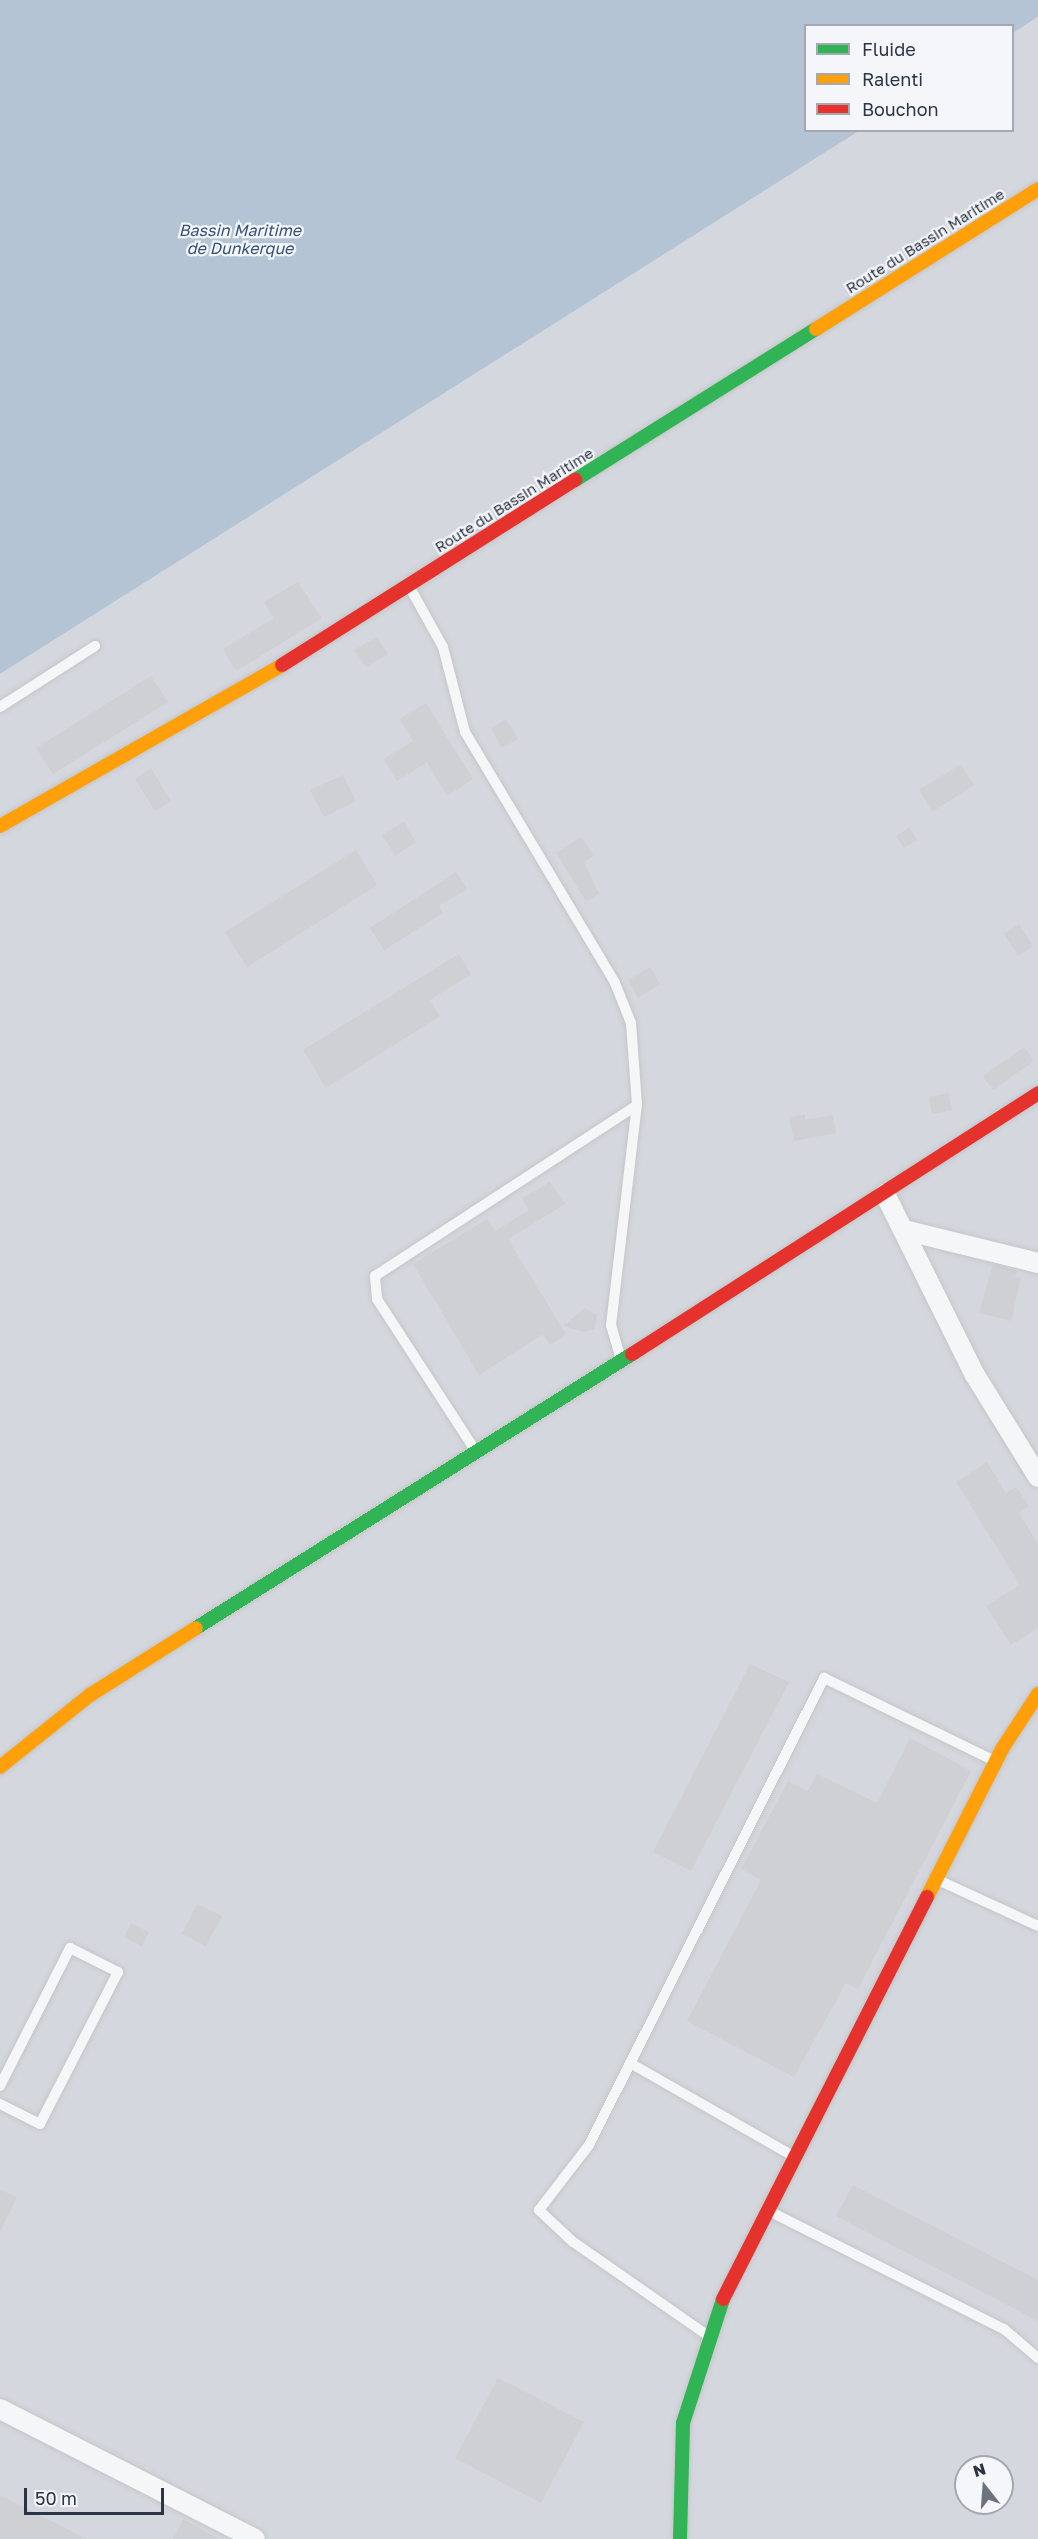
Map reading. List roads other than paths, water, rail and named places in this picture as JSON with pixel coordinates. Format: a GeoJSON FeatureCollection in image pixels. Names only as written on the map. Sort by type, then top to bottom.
{"type":"FeatureCollection","features":[{"type":"Feature","properties":{"kind":"street","name":"Route du Bassin Maritime"},"geometry":{"type":"LineString","coordinates":[[0,826],[80,776],[221,702],[1038,189]]}},
{"type":"Feature","properties":{"kind":"street"},"geometry":{"type":"LineString","coordinates":[[0,1767],[90,1695],[620,1357],[885,1194],[1038,1093]]}},
{"type":"Feature","properties":{"kind":"street"},"geometry":{"type":"LineString","coordinates":[[885,1194],[908,1231],[975,1375],[1038,1477]]}},
{"type":"Feature","properties":{"kind":"street"},"geometry":{"type":"LineString","coordinates":[[908,1231],[1038,1263]]}},
{"type":"Feature","properties":{"kind":"street"},"geometry":{"type":"LineString","coordinates":[[680,2539],[683,2422],[707,2335],[766,2210],[935,1878],[996,1761],[1038,1694]]}},
{"type":"Feature","properties":{"kind":"street"},"geometry":{"type":"LineString","coordinates":[[0,2409],[255,2539]]}},
{"type":"Feature","properties":{"kind":"lane"},"geometry":{"type":"LineString","coordinates":[[408,586],[443,647],[465,732],[620,992],[633,1035],[636,1106],[611,1325],[620,1357]]}},
{"type":"Feature","properties":{"kind":"lane"},"geometry":{"type":"LineString","coordinates":[[0,707],[95,646]]}},
{"type":"Feature","properties":{"kind":"lane"},"geometry":{"type":"LineString","coordinates":[[475,1450],[377,1299],[375,1276],[636,1106]]}},
{"type":"Feature","properties":{"kind":"lane"},"geometry":{"type":"LineString","coordinates":[[707,2335],[573,2242],[539,2210],[589,2145],[824,1678],[996,1761]]}},
{"type":"Feature","properties":{"kind":"lane"},"geometry":{"type":"LineString","coordinates":[[935,1878],[1038,1926]]}},
{"type":"Feature","properties":{"kind":"lane"},"geometry":{"type":"LineString","coordinates":[[0,2086],[70,1948],[118,1972],[40,2124],[0,2104]]}},
{"type":"Feature","properties":{"kind":"lane"},"geometry":{"type":"LineString","coordinates":[[630,2063],[793,2156]]}},
{"type":"Feature","properties":{"kind":"lane"},"geometry":{"type":"LineString","coordinates":[[766,2210],[1004,2329],[1038,2358]]}},
{"type":"Feature","properties":{"kind":"water","name":"Bassin Maritime de Dunkerque"},"geometry":{"type":"Polygon","coordinates":[[[0,0],[1038,0],[1038,17],[1014,32],[1014,24],[804,24],[804,132],[857,132],[0,674],[0,0]]]}}]}
